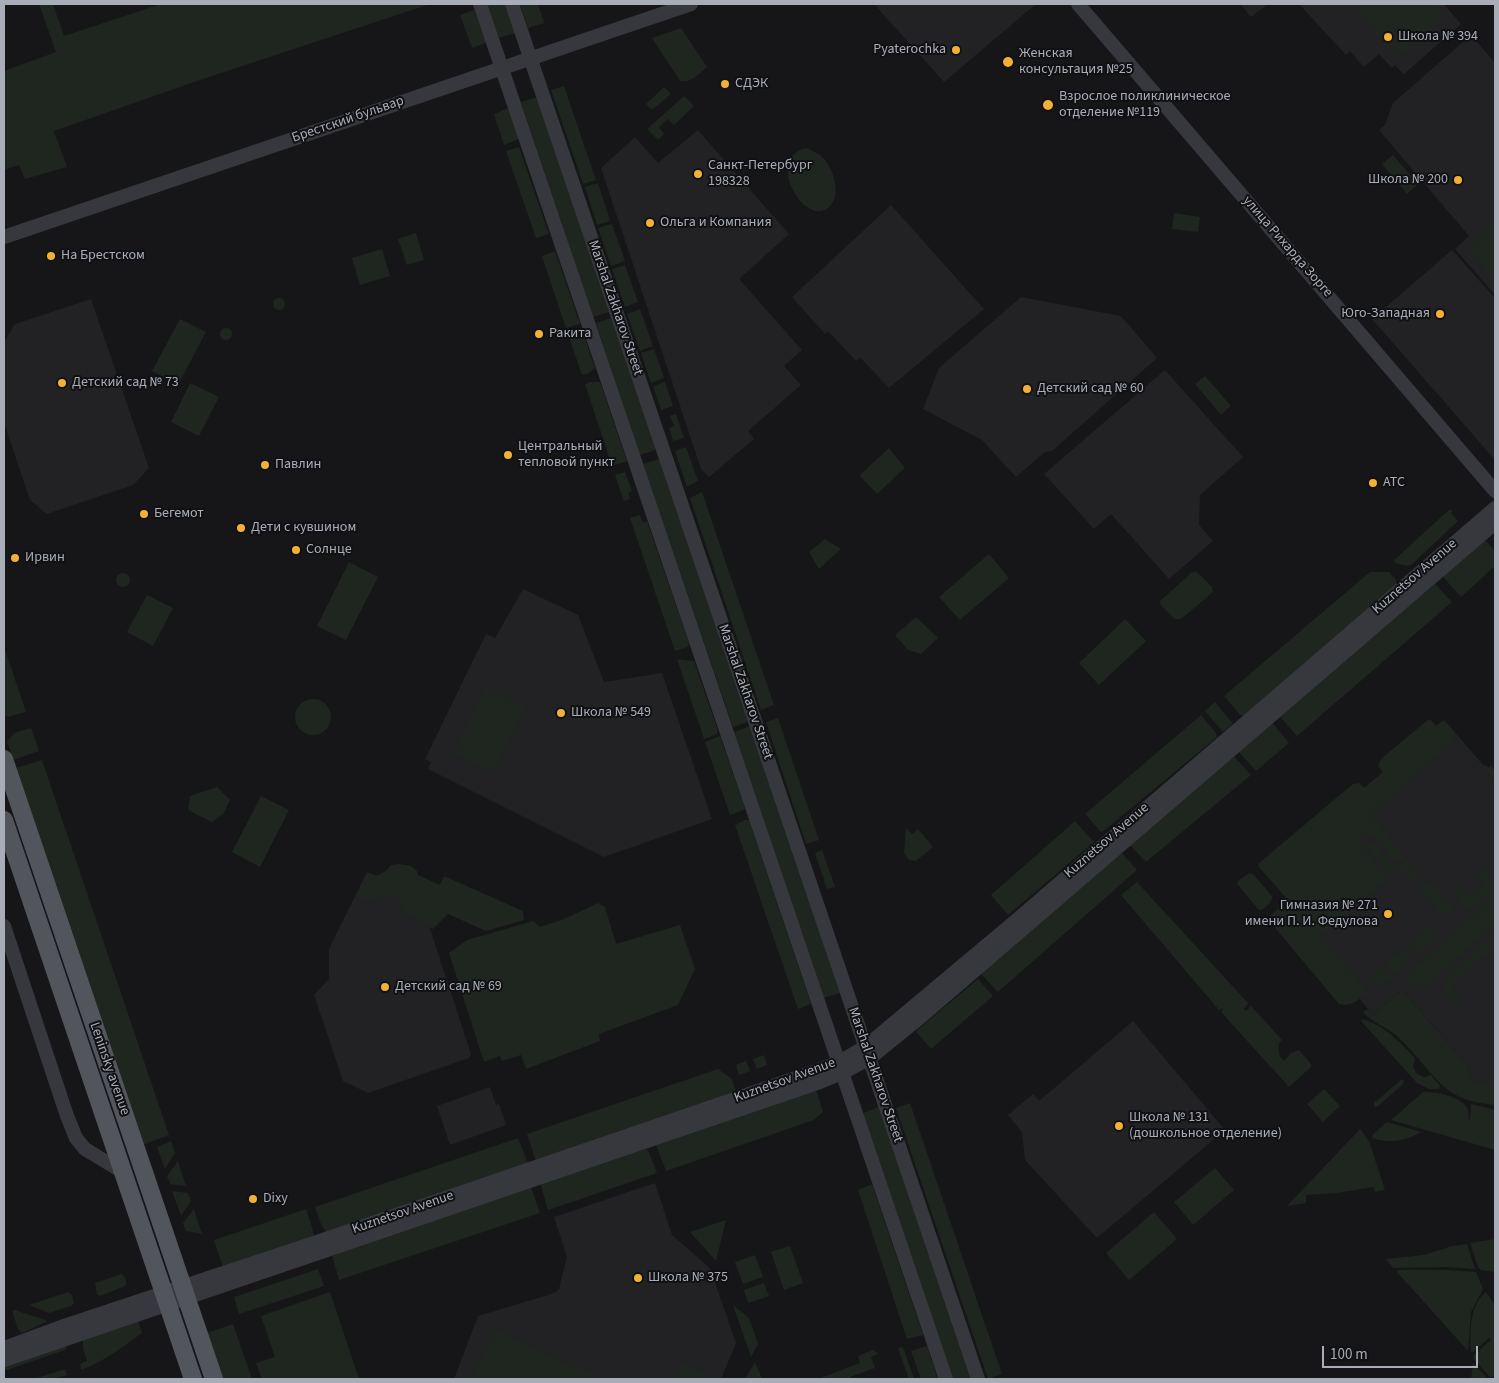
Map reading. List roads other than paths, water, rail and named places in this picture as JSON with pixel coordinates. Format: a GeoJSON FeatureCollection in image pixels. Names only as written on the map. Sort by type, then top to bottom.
{"type":"FeatureCollection","features":[{"type":"Feature","properties":{"kind":"main road","name":"Leninsky avenue"},"geometry":{"type":"LineString","coordinates":[[4,759],[214,1379]]}},
{"type":"Feature","properties":{"kind":"main road","name":"Leninsky avenue"},"geometry":{"type":"LineString","coordinates":[[4,820],[193,1379]]}},
{"type":"Feature","properties":{"kind":"street"},"geometry":{"type":"LineString","coordinates":[[480,4],[946,1379]]}},
{"type":"Feature","properties":{"kind":"street","name":"Marshal Zakharov Street"},"geometry":{"type":"LineString","coordinates":[[512,4],[978,1379]]}},
{"type":"Feature","properties":{"kind":"street","name":"Брестский бульвар"},"geometry":{"type":"LineString","coordinates":[[4,237],[692,4]]}},
{"type":"Feature","properties":{"kind":"street","name":"улица Рихарда Зорге"},"geometry":{"type":"LineString","coordinates":[[1078,4],[1495,491]]}},
{"type":"Feature","properties":{"kind":"street","name":"Kuznetsov Avenue"},"geometry":{"type":"LineString","coordinates":[[868,1052],[1005,929],[1495,508]]}},
{"type":"Feature","properties":{"kind":"street","name":"Kuznetsov Avenue"},"geometry":{"type":"LineString","coordinates":[[4,1360],[184,1292],[840,1067],[868,1052],[930,1009],[1495,522]]}},
{"type":"Feature","properties":{"kind":"street"},"geometry":{"type":"LineString","coordinates":[[4,926],[76,1138],[85,1149],[123,1172]]}},
{"type":"Feature","properties":{"kind":"street","name":"Kuznetsov Avenue"},"geometry":{"type":"LineString","coordinates":[[4,1348],[58,1328],[166,1299]]}},
{"type":"Feature","properties":{"kind":"place","name":"Школа № 394"},"geometry":{"type":"Point","coordinates":[1388,37]}},
{"type":"Feature","properties":{"kind":"place","name":"Pyaterochka"},"geometry":{"type":"Point","coordinates":[956,50]}},
{"type":"Feature","properties":{"kind":"place","name":"Женская консультация №25"},"geometry":{"type":"Point","coordinates":[1008,62]}},
{"type":"Feature","properties":{"kind":"place","name":"СДЭК"},"geometry":{"type":"Point","coordinates":[725,84]}},
{"type":"Feature","properties":{"kind":"place","name":"Взрослое поликлиническое отделение №119"},"geometry":{"type":"Point","coordinates":[1048,105]}},
{"type":"Feature","properties":{"kind":"place","name":"Санкт-Петербург 198328"},"geometry":{"type":"Point","coordinates":[698,174]}},
{"type":"Feature","properties":{"kind":"place","name":"Школа № 200"},"geometry":{"type":"Point","coordinates":[1458,180]}},
{"type":"Feature","properties":{"kind":"place","name":"Ольга и Компания"},"geometry":{"type":"Point","coordinates":[650,223]}},
{"type":"Feature","properties":{"kind":"place","name":"На Брестском"},"geometry":{"type":"Point","coordinates":[51,256]}},
{"type":"Feature","properties":{"kind":"place","name":"Юго-Западная"},"geometry":{"type":"Point","coordinates":[1440,314]}},
{"type":"Feature","properties":{"kind":"place","name":"Ракита"},"geometry":{"type":"Point","coordinates":[539,334]}},
{"type":"Feature","properties":{"kind":"place","name":"Детский сад № 73"},"geometry":{"type":"Point","coordinates":[62,383]}},
{"type":"Feature","properties":{"kind":"place","name":"Детский сад № 60"},"geometry":{"type":"Point","coordinates":[1027,389]}},
{"type":"Feature","properties":{"kind":"place","name":"Центральный тепловой пункт"},"geometry":{"type":"Point","coordinates":[508,455]}},
{"type":"Feature","properties":{"kind":"place","name":"Павлин"},"geometry":{"type":"Point","coordinates":[265,465]}},
{"type":"Feature","properties":{"kind":"place","name":"АТС"},"geometry":{"type":"Point","coordinates":[1373,483]}},
{"type":"Feature","properties":{"kind":"place","name":"Бегемот"},"geometry":{"type":"Point","coordinates":[144,514]}},
{"type":"Feature","properties":{"kind":"place","name":"Дети с кувшином"},"geometry":{"type":"Point","coordinates":[241,528]}},
{"type":"Feature","properties":{"kind":"place","name":"Солнце"},"geometry":{"type":"Point","coordinates":[296,550]}},
{"type":"Feature","properties":{"kind":"place","name":"Ирвин"},"geometry":{"type":"Point","coordinates":[15,558]}},
{"type":"Feature","properties":{"kind":"place","name":"Школа № 549"},"geometry":{"type":"Point","coordinates":[561,713]}},
{"type":"Feature","properties":{"kind":"place","name":"Гимназия № 271 имени П. И. Федулова"},"geometry":{"type":"Point","coordinates":[1388,914]}},
{"type":"Feature","properties":{"kind":"place","name":"Детский сад № 69"},"geometry":{"type":"Point","coordinates":[385,987]}},
{"type":"Feature","properties":{"kind":"place","name":"Школа № 131 (дошкольное отделение)"},"geometry":{"type":"Point","coordinates":[1119,1126]}},
{"type":"Feature","properties":{"kind":"place","name":"Dixy"},"geometry":{"type":"Point","coordinates":[253,1199]}},
{"type":"Feature","properties":{"kind":"place","name":"Школа № 375"},"geometry":{"type":"Point","coordinates":[638,1278]}}]}
